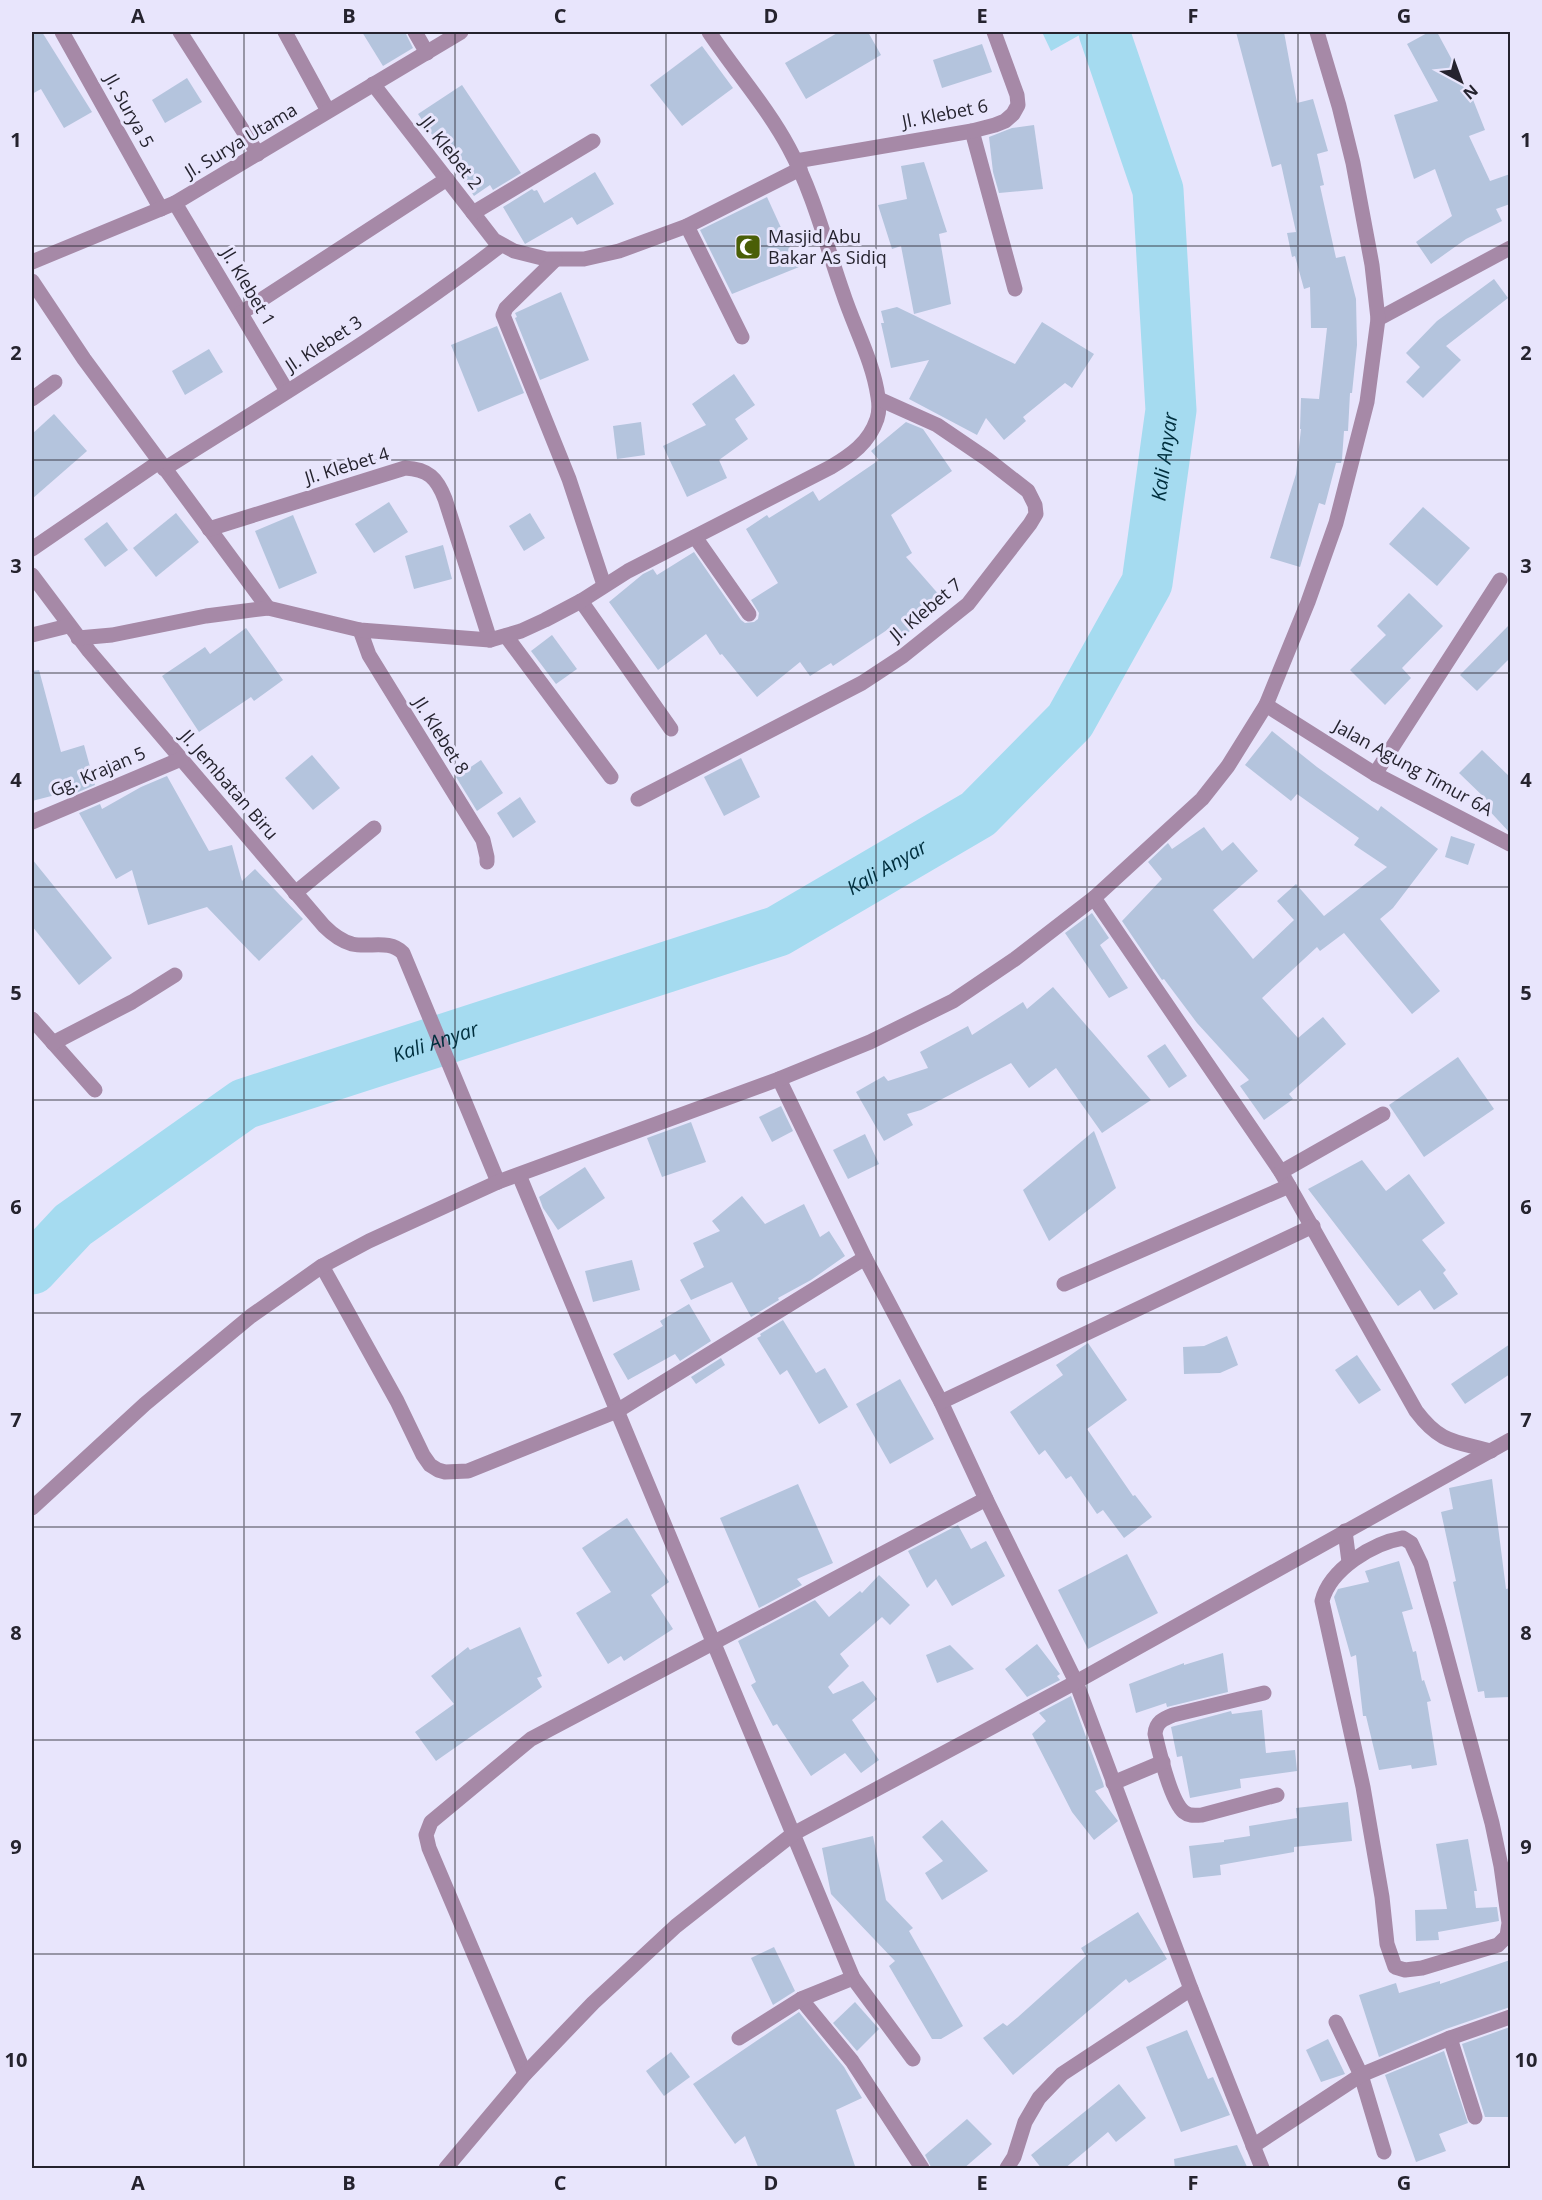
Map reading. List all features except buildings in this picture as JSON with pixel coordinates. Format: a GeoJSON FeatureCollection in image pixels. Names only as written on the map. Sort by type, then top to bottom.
{"type":"FeatureCollection","features":[{"type":"Feature","properties":{"kind":"street","name":"Jl. Surya 5"},"geometry":{"type":"LineString","coordinates":[[62,32],[168,206]]}},
{"type":"Feature","properties":{"kind":"street"},"geometry":{"type":"LineString","coordinates":[[180,32],[258,154]]}},
{"type":"Feature","properties":{"kind":"street"},"geometry":{"type":"LineString","coordinates":[[285,32],[328,111]]}},
{"type":"Feature","properties":{"kind":"street"},"geometry":{"type":"LineString","coordinates":[[415,32],[427,53]]}},
{"type":"Feature","properties":{"kind":"street","name":"Jl. Surya Utama"},"geometry":{"type":"LineString","coordinates":[[32,262],[168,206],[461,32]]}},
{"type":"Feature","properties":{"kind":"street"},"geometry":{"type":"LineString","coordinates":[[32,635],[73,632],[112,636],[206,616],[268,608],[360,630],[490,640],[546,620],[662,552],[853,454],[866,440],[878,418],[879,399],[874,378],[843,294],[821,223],[798,165],[777,128],[710,32]]}},
{"type":"Feature","properties":{"kind":"street","name":"Jl. Klebet 6"},"geometry":{"type":"LineString","coordinates":[[501,245],[530,255],[555,260],[584,259],[619,251],[687,226],[798,165],[972,131],[1005,121],[1018,105],[1017,94],[994,32]]}},
{"type":"Feature","properties":{"kind":"street"},"geometry":{"type":"LineString","coordinates":[[32,1508],[145,1404],[224,1338],[322,1266],[369,1241],[498,1182],[779,1079],[870,1042],[953,1001],[1016,959],[1094,898],[1202,799],[1228,766],[1266,705],[1308,602],[1336,523],[1367,402],[1378,319],[1372,265],[1353,163],[1317,32]]}},
{"type":"Feature","properties":{"kind":"street","name":"Jl. Klebet 2"},"geometry":{"type":"LineString","coordinates":[[373,84],[473,213],[501,245]]}},
{"type":"Feature","properties":{"kind":"street"},"geometry":{"type":"LineString","coordinates":[[972,131],[1015,289]]}},
{"type":"Feature","properties":{"kind":"street"},"geometry":{"type":"LineString","coordinates":[[473,213],[593,141]]}},
{"type":"Feature","properties":{"kind":"street"},"geometry":{"type":"LineString","coordinates":[[241,313],[447,179]]}},
{"type":"Feature","properties":{"kind":"street","name":"Jl. Klebet 1"},"geometry":{"type":"LineString","coordinates":[[168,206],[241,313],[287,391]]}},
{"type":"Feature","properties":{"kind":"street"},"geometry":{"type":"LineString","coordinates":[[687,226],[742,337]]}},
{"type":"Feature","properties":{"kind":"street","name":"Jl. Klebet 3"},"geometry":{"type":"LineString","coordinates":[[32,549],[162,465],[287,391],[454,281],[501,245]]}},
{"type":"Feature","properties":{"kind":"street"},"geometry":{"type":"LineString","coordinates":[[1378,319],[1510,248]]}},
{"type":"Feature","properties":{"kind":"street"},"geometry":{"type":"LineString","coordinates":[[555,260],[506,308],[503,315],[569,479],[604,585]]}},
{"type":"Feature","properties":{"kind":"street"},"geometry":{"type":"LineString","coordinates":[[32,281],[84,359],[268,608]]}},
{"type":"Feature","properties":{"kind":"street"},"geometry":{"type":"LineString","coordinates":[[32,399],[55,382]]}},
{"type":"Feature","properties":{"kind":"street","name":"Jl. Klebet 7"},"geometry":{"type":"LineString","coordinates":[[638,799],[862,683],[903,656],[969,604],[1030,524],[1036,514],[1035,505],[1028,491],[974,449],[936,425],[879,399]]}},
{"type":"Feature","properties":{"kind":"street","name":"Jl. Klebet 4"},"geometry":{"type":"LineString","coordinates":[[209,529],[405,468],[415,468],[437,481],[443,493],[490,640]]}},
{"type":"Feature","properties":{"kind":"street"},"geometry":{"type":"LineString","coordinates":[[695,537],[749,614]]}},
{"type":"Feature","properties":{"kind":"street","name":"Jl. Jembatan Biru"},"geometry":{"type":"LineString","coordinates":[[32,575],[73,632],[324,926],[342,940],[353,944],[386,945],[397,948],[403,953],[498,1182]]}},
{"type":"Feature","properties":{"kind":"street"},"geometry":{"type":"LineString","coordinates":[[1375,774],[1500,580]]}},
{"type":"Feature","properties":{"kind":"street"},"geometry":{"type":"LineString","coordinates":[[581,601],[670,729]]}},
{"type":"Feature","properties":{"kind":"street","name":"Jl. Klebet 8"},"geometry":{"type":"LineString","coordinates":[[360,630],[369,655],[483,840],[487,856],[486,862]]}},
{"type":"Feature","properties":{"kind":"street"},"geometry":{"type":"LineString","coordinates":[[506,636],[611,777]]}},
{"type":"Feature","properties":{"kind":"street","name":"Jalan Agung Timur 6A"},"geometry":{"type":"LineString","coordinates":[[1266,705],[1375,774],[1510,844]]}},
{"type":"Feature","properties":{"kind":"street","name":"Gg. Krajan 5"},"geometry":{"type":"LineString","coordinates":[[32,822],[181,759]]}},
{"type":"Feature","properties":{"kind":"street"},"geometry":{"type":"LineString","coordinates":[[295,893],[374,828]]}},
{"type":"Feature","properties":{"kind":"street"},"geometry":{"type":"LineString","coordinates":[[1094,898],[1281,1172],[1416,1411],[1428,1426],[1444,1438],[1491,1450]]}},
{"type":"Feature","properties":{"kind":"street"},"geometry":{"type":"LineString","coordinates":[[52,1043],[132,1002],[175,975]]}},
{"type":"Feature","properties":{"kind":"street"},"geometry":{"type":"LineString","coordinates":[[32,1019],[95,1090]]}},
{"type":"Feature","properties":{"kind":"street"},"geometry":{"type":"LineString","coordinates":[[779,1079],[865,1258],[941,1402],[1076,1682],[1191,1989],[1262,2169]]}},
{"type":"Feature","properties":{"kind":"street"},"geometry":{"type":"LineString","coordinates":[[1281,1172],[1383,1114]]}},
{"type":"Feature","properties":{"kind":"street"},"geometry":{"type":"LineString","coordinates":[[519,1175],[853,1978],[913,2059]]}},
{"type":"Feature","properties":{"kind":"street"},"geometry":{"type":"LineString","coordinates":[[1065,1284],[1289,1186]]}},
{"type":"Feature","properties":{"kind":"street"},"geometry":{"type":"LineString","coordinates":[[941,1402],[1312,1226]]}},
{"type":"Feature","properties":{"kind":"street"},"geometry":{"type":"LineString","coordinates":[[322,1266],[397,1401],[423,1455],[430,1465],[445,1472],[468,1471],[617,1411],[865,1258]]}},
{"type":"Feature","properties":{"kind":"street"},"geometry":{"type":"LineString","coordinates":[[446,2169],[525,2074],[593,2003],[676,1926],[793,1834],[1076,1682],[1510,1440]]}},
{"type":"Feature","properties":{"kind":"street"},"geometry":{"type":"LineString","coordinates":[[525,2074],[429,1848],[426,1835],[431,1822],[531,1739],[986,1499]]}},
{"type":"Feature","properties":{"kind":"street"},"geometry":{"type":"LineString","coordinates":[[1345,1532],[1349,1562]]}},
{"type":"Feature","properties":{"kind":"street"},"geometry":{"type":"LineString","coordinates":[[1403,1538],[1411,1543],[1421,1564],[1492,1823],[1506,1900],[1509,1923],[1507,1936],[1498,1945],[1422,1968],[1405,1970],[1395,1967],[1387,1944],[1382,1897],[1363,1787],[1322,1601],[1329,1583],[1349,1562],[1391,1540],[1403,1538]]}},
{"type":"Feature","properties":{"kind":"street"},"geometry":{"type":"LineString","coordinates":[[1264,1693],[1173,1715],[1156,1726],[1155,1734],[1174,1797],[1185,1813],[1192,1816],[1277,1796]]}},
{"type":"Feature","properties":{"kind":"street"},"geometry":{"type":"LineString","coordinates":[[1113,1783],[1164,1762]]}},
{"type":"Feature","properties":{"kind":"street"},"geometry":{"type":"LineString","coordinates":[[739,2038],[801,1999],[853,1978]]}},
{"type":"Feature","properties":{"kind":"street"},"geometry":{"type":"LineString","coordinates":[[1007,2169],[1014,2157],[1025,2122],[1040,2098],[1062,2074],[1191,1989]]}},
{"type":"Feature","properties":{"kind":"street"},"geometry":{"type":"LineString","coordinates":[[801,1999],[852,2061],[922,2169]]}},
{"type":"Feature","properties":{"kind":"street"},"geometry":{"type":"LineString","coordinates":[[1253,2146],[1361,2075],[1450,2038],[1510,2020]]}},
{"type":"Feature","properties":{"kind":"street"},"geometry":{"type":"LineString","coordinates":[[1336,2022],[1361,2075],[1384,2152]]}},
{"type":"Feature","properties":{"kind":"street"},"geometry":{"type":"LineString","coordinates":[[1450,2038],[1475,2117]]}},
{"type":"Feature","properties":{"kind":"water"},"geometry":{"type":"Polygon","coordinates":[[[1042,32],[1085,32],[1051,51],[1042,32]]]}},
{"type":"Feature","properties":{"kind":"waterway","name":"Kali Anyar"},"geometry":{"type":"LineString","coordinates":[[32,1269],[73,1225],[244,1104],[778,931],[978,814],[1070,721],[1147,583],[1171,410],[1158,190],[1104,32]]}},
{"type":"Feature","properties":{"kind":"place","name":"Masjid Abu Bakar As Sidiq"},"geometry":{"type":"Point","coordinates":[748,247]}}]}
